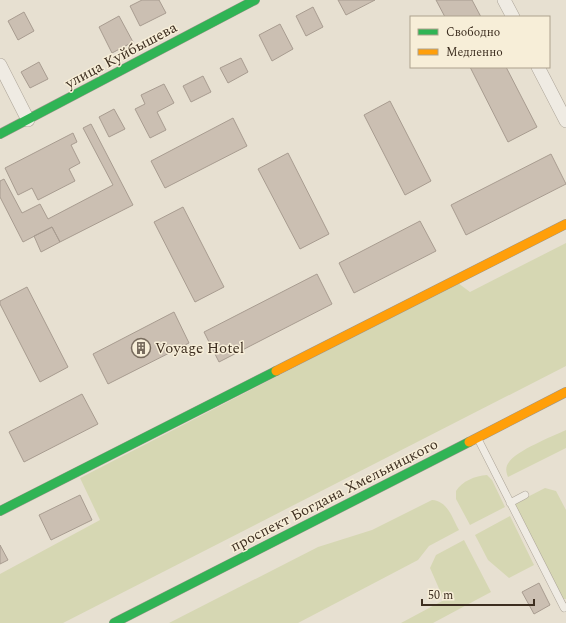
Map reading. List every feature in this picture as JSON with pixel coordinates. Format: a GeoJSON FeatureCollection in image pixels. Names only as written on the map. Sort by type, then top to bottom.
{"type":"FeatureCollection","features":[{"type":"Feature","properties":{"kind":"street","name":"улица Куйбышева"},"geometry":{"type":"LineString","coordinates":[[0,134],[255,0]]}},
{"type":"Feature","properties":{"kind":"street"},"geometry":{"type":"LineString","coordinates":[[504,0],[512,16]]}},
{"type":"Feature","properties":{"kind":"street"},"geometry":{"type":"LineString","coordinates":[[0,65],[28,120]]}},
{"type":"Feature","properties":{"kind":"street"},"geometry":{"type":"LineString","coordinates":[[539,68],[566,121]]}},
{"type":"Feature","properties":{"kind":"street"},"geometry":{"type":"LineString","coordinates":[[0,511],[566,224]]}},
{"type":"Feature","properties":{"kind":"street","name":"проспект Богдана Хмельницкого"},"geometry":{"type":"LineString","coordinates":[[114,623],[566,392]]}},
{"type":"Feature","properties":{"kind":"lane"},"geometry":{"type":"LineString","coordinates":[[477,437],[564,608],[566,607]]}},
{"type":"Feature","properties":{"kind":"lane"},"geometry":{"type":"LineString","coordinates":[[510,503],[526,495]]}},
{"type":"Feature","properties":{"kind":"green space"},"geometry":{"type":"Polygon","coordinates":[[[566,243],[566,366],[63,623],[0,623],[0,574],[100,520],[80,478],[458,283],[470,292],[566,243]]]}},
{"type":"Feature","properties":{"kind":"green space"},"geometry":{"type":"Polygon","coordinates":[[[566,430],[566,448],[508,477],[506,468],[509,462],[519,453],[566,430]]]}},
{"type":"Feature","properties":{"kind":"green space"},"geometry":{"type":"Polygon","coordinates":[[[487,475],[492,480],[505,507],[470,525],[456,499],[456,491],[462,484],[469,480],[487,475]]]}},
{"type":"Feature","properties":{"kind":"green space"},"geometry":{"type":"Polygon","coordinates":[[[545,488],[556,491],[566,510],[566,599],[563,599],[514,504],[545,488]]]}},
{"type":"Feature","properties":{"kind":"green space"},"geometry":{"type":"Polygon","coordinates":[[[432,500],[442,503],[446,507],[452,515],[459,530],[429,546],[418,560],[298,623],[169,623],[318,547],[372,530],[432,500]]]}},
{"type":"Feature","properties":{"kind":"green space"},"geometry":{"type":"Polygon","coordinates":[[[510,516],[534,565],[509,578],[488,560],[475,535],[510,516]]]}},
{"type":"Feature","properties":{"kind":"green space"},"geometry":{"type":"Polygon","coordinates":[[[464,540],[491,592],[433,623],[401,623],[444,600],[430,568],[436,555],[464,540]]]}},
{"type":"Feature","properties":{"kind":"building"},"geometry":{"type":"Polygon","coordinates":[[[142,0],[159,0],[166,13],[140,26],[130,6],[142,0]]]}},
{"type":"Feature","properties":{"kind":"building"},"geometry":{"type":"Polygon","coordinates":[[[338,0],[375,0],[346,15],[338,0]]]}},
{"type":"Feature","properties":{"kind":"building"},"geometry":{"type":"Polygon","coordinates":[[[436,0],[472,0],[480,16],[444,16],[436,0]]]}},
{"type":"Feature","properties":{"kind":"building"},"geometry":{"type":"Polygon","coordinates":[[[313,7],[323,27],[306,36],[296,16],[313,7]]]}},
{"type":"Feature","properties":{"kind":"building"},"geometry":{"type":"Polygon","coordinates":[[[24,12],[34,31],[18,40],[8,21],[24,12]]]}},
{"type":"Feature","properties":{"kind":"building"},"geometry":{"type":"Polygon","coordinates":[[[119,16],[133,42],[112,53],[99,27],[119,16]]]}},
{"type":"Feature","properties":{"kind":"building"},"geometry":{"type":"Polygon","coordinates":[[[280,24],[293,49],[272,61],[259,35],[280,24]]]}},
{"type":"Feature","properties":{"kind":"building"},"geometry":{"type":"Polygon","coordinates":[[[241,58],[248,72],[228,83],[220,68],[241,58]]]}},
{"type":"Feature","properties":{"kind":"building"},"geometry":{"type":"Polygon","coordinates":[[[39,62],[48,79],[30,88],[21,72],[39,62]]]}},
{"type":"Feature","properties":{"kind":"building"},"geometry":{"type":"Polygon","coordinates":[[[471,68],[507,68],[537,127],[508,142],[471,68]]]}},
{"type":"Feature","properties":{"kind":"building"},"geometry":{"type":"Polygon","coordinates":[[[203,76],[211,92],[191,102],[183,86],[203,76]]]}},
{"type":"Feature","properties":{"kind":"building"},"geometry":{"type":"Polygon","coordinates":[[[164,84],[174,103],[157,112],[166,130],[150,138],[135,109],[145,104],[141,95],[164,84]]]}},
{"type":"Feature","properties":{"kind":"building"},"geometry":{"type":"Polygon","coordinates":[[[390,101],[431,181],[405,195],[364,115],[390,101]]]}},
{"type":"Feature","properties":{"kind":"building"},"geometry":{"type":"Polygon","coordinates":[[[114,109],[125,129],[109,137],[99,117],[114,109]]]}},
{"type":"Feature","properties":{"kind":"building"},"geometry":{"type":"Polygon","coordinates":[[[233,118],[247,146],[165,188],[151,161],[233,118]]]}},
{"type":"Feature","properties":{"kind":"building"},"geometry":{"type":"Polygon","coordinates":[[[91,124],[133,205],[60,242],[52,227],[23,242],[0,197],[0,181],[4,179],[22,213],[40,204],[48,219],[113,185],[83,128],[91,124]]]}},
{"type":"Feature","properties":{"kind":"building"},"geometry":{"type":"Polygon","coordinates":[[[73,133],[77,142],[71,145],[80,163],[69,169],[75,181],[38,200],[32,188],[18,195],[5,168],[73,133]]]}},
{"type":"Feature","properties":{"kind":"building"},"geometry":{"type":"Polygon","coordinates":[[[288,153],[329,234],[300,249],[258,169],[288,153]]]}},
{"type":"Feature","properties":{"kind":"building"},"geometry":{"type":"Polygon","coordinates":[[[551,154],[566,184],[466,235],[451,205],[551,154]]]}},
{"type":"Feature","properties":{"kind":"building"},"geometry":{"type":"Polygon","coordinates":[[[183,207],[224,287],[195,302],[154,222],[183,207]]]}},
{"type":"Feature","properties":{"kind":"building"},"geometry":{"type":"Polygon","coordinates":[[[420,221],[436,251],[354,293],[339,263],[420,221]]]}},
{"type":"Feature","properties":{"kind":"building"},"geometry":{"type":"Polygon","coordinates":[[[52,227],[60,242],[41,252],[34,236],[52,227]]]}},
{"type":"Feature","properties":{"kind":"building"},"geometry":{"type":"Polygon","coordinates":[[[317,274],[332,304],[219,362],[204,332],[317,274]]]}},
{"type":"Feature","properties":{"kind":"building"},"geometry":{"type":"Polygon","coordinates":[[[27,287],[68,367],[40,382],[0,304],[0,301],[27,287]]]}},
{"type":"Feature","properties":{"kind":"building","name":"Voyage Hotel"},"geometry":{"type":"Polygon","coordinates":[[[174,312],[189,343],[108,384],[93,354],[174,312]]]}},
{"type":"Feature","properties":{"kind":"building"},"geometry":{"type":"Polygon","coordinates":[[[82,394],[98,424],[24,462],[9,432],[82,394]]]}},
{"type":"Feature","properties":{"kind":"building"},"geometry":{"type":"Polygon","coordinates":[[[80,495],[92,520],[51,540],[39,515],[80,495]]]}},
{"type":"Feature","properties":{"kind":"building"},"geometry":{"type":"Polygon","coordinates":[[[0,545],[8,560],[0,564],[0,545]]]}},
{"type":"Feature","properties":{"kind":"building"},"geometry":{"type":"Polygon","coordinates":[[[539,583],[550,605],[534,614],[522,592],[539,583]]]}},
{"type":"Feature","properties":{"kind":"traffic: fast"},"geometry":{"type":"LineString","coordinates":[[0,134],[255,0]]}},
{"type":"Feature","properties":{"kind":"traffic: fast"},"geometry":{"type":"LineString","coordinates":[[0,511],[276,371]]}},
{"type":"Feature","properties":{"kind":"traffic: fast"},"geometry":{"type":"LineString","coordinates":[[114,623],[469,442]]}},
{"type":"Feature","properties":{"kind":"traffic: slow"},"geometry":{"type":"LineString","coordinates":[[276,371],[566,224]]}},
{"type":"Feature","properties":{"kind":"traffic: slow"},"geometry":{"type":"LineString","coordinates":[[469,442],[566,392]]}},
{"type":"Feature","properties":{"kind":"place","name":"Voyage Hotel"},"geometry":{"type":"Point","coordinates":[141,348]}}]}
